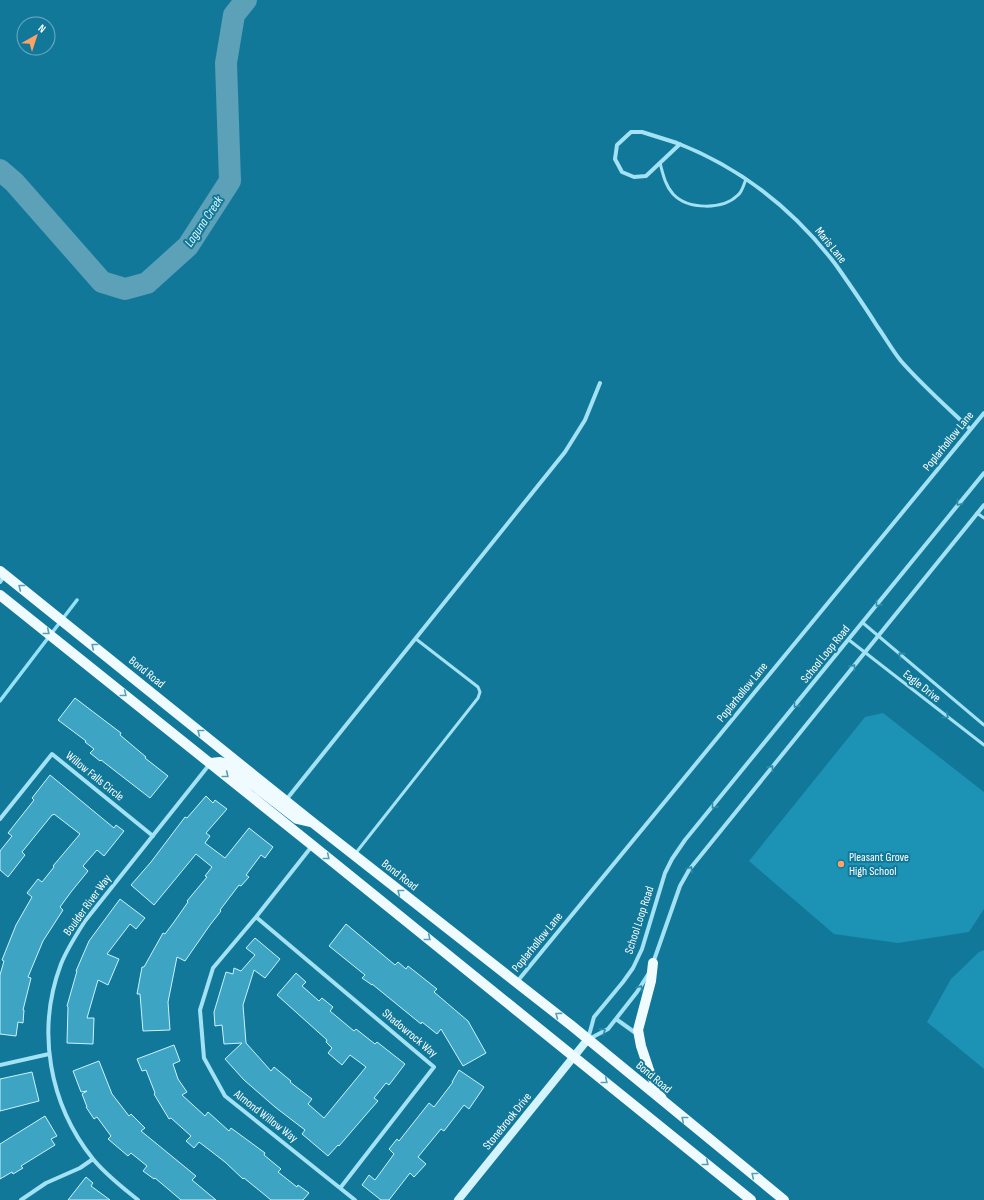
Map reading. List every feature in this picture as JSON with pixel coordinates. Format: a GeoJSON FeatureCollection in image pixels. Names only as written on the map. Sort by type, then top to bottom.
{"type":"FeatureCollection","features":[{"type":"Feature","properties":{"kind":"main road","name":"Bond Road"},"geometry":{"type":"LineString","coordinates":[[2,576],[36,600],[285,801],[588,1039],[784,1200]]}},
{"type":"Feature","properties":{"kind":"main road"},"geometry":{"type":"LineString","coordinates":[[0,595],[575,1056],[751,1200]]}},
{"type":"Feature","properties":{"kind":"main road"},"geometry":{"type":"LineString","coordinates":[[211,763],[220,762],[226,764],[297,819],[312,822]]}},
{"type":"Feature","properties":{"kind":"main road"},"geometry":{"type":"LineString","coordinates":[[654,963],[651,981],[638,1030],[641,1046],[649,1070],[664,1102]]}},
{"type":"Feature","properties":{"kind":"street","name":"Maris Lane"},"geometry":{"type":"LineString","coordinates":[[660,163],[646,176],[634,177],[622,172],[615,159],[617,145],[631,132],[642,132],[680,144],[711,158],[746,179],[773,199],[813,237],[836,266],[902,361],[925,386],[970,429]]}},
{"type":"Feature","properties":{"kind":"street"},"geometry":{"type":"LineString","coordinates":[[660,163],[680,144]]}},
{"type":"Feature","properties":{"kind":"street"},"geometry":{"type":"LineString","coordinates":[[285,801],[565,452],[585,420],[600,383]]}},
{"type":"Feature","properties":{"kind":"street","name":"Poplarhollow Lane"},"geometry":{"type":"LineString","coordinates":[[516,983],[984,412]]}},
{"type":"Feature","properties":{"kind":"street","name":"School Loop Road"},"geometry":{"type":"LineString","coordinates":[[588,1039],[594,1017],[633,968],[642,948],[665,873],[685,840],[984,473]]}},
{"type":"Feature","properties":{"kind":"street"},"geometry":{"type":"LineString","coordinates":[[588,1039],[608,1029],[637,992],[649,973],[654,963],[680,886],[689,870],[984,505]]}},
{"type":"Feature","properties":{"kind":"street","name":"Willow Falls Circle"},"geometry":{"type":"LineString","coordinates":[[0,819],[52,754],[153,836]]}},
{"type":"Feature","properties":{"kind":"street","name":"Boulder River Way"},"geometry":{"type":"LineString","coordinates":[[138,1200],[108,1175],[93,1160],[78,1138],[60,1102],[53,1079],[48,1054],[50,1006],[61,963],[84,921],[211,763]]}},
{"type":"Feature","properties":{"kind":"street","name":"Almond Willow Way"},"geometry":{"type":"LineString","coordinates":[[312,845],[256,917],[213,968],[200,1010],[204,1058],[225,1096],[341,1187],[355,1200]]}},
{"type":"Feature","properties":{"kind":"street","name":"Shadowrock Way"},"geometry":{"type":"LineString","coordinates":[[256,917],[434,1067],[341,1187]]}},
{"type":"Feature","properties":{"kind":"street"},"geometry":{"type":"LineString","coordinates":[[616,1019],[639,1036]]}},
{"type":"Feature","properties":{"kind":"street","name":"Stonebrook Drive"},"geometry":{"type":"LineString","coordinates":[[458,1200],[588,1039]]}},
{"type":"Feature","properties":{"kind":"street"},"geometry":{"type":"LineString","coordinates":[[0,1065],[48,1054]]}},
{"type":"Feature","properties":{"kind":"street"},"geometry":{"type":"LineString","coordinates":[[21,1200],[46,1183],[80,1168],[93,1160]]}},
{"type":"Feature","properties":{"kind":"lane"},"geometry":{"type":"LineString","coordinates":[[660,163],[667,186],[673,193],[678,198],[702,206],[709,207],[722,205],[739,195],[746,179]]}},
{"type":"Feature","properties":{"kind":"lane"},"geometry":{"type":"LineString","coordinates":[[978,513],[984,518]]}},
{"type":"Feature","properties":{"kind":"lane","name":"Eagle Drive"},"geometry":{"type":"LineString","coordinates":[[863,623],[984,725]]}},
{"type":"Feature","properties":{"kind":"lane"},"geometry":{"type":"LineString","coordinates":[[354,855],[478,698],[480,692],[478,687],[416,639]]}},
{"type":"Feature","properties":{"kind":"lane","name":"Eagle Drive"},"geometry":{"type":"LineString","coordinates":[[849,640],[984,745]]}},
{"type":"Feature","properties":{"kind":"shaded area"},"geometry":{"type":"Polygon","coordinates":[[[883,713],[984,792],[984,909],[969,932],[898,943],[834,934],[749,861],[865,717],[883,713]]]}},
{"type":"Feature","properties":{"kind":"shaded area"},"geometry":{"type":"Polygon","coordinates":[[[984,950],[984,1069],[927,1022],[951,979],[979,952],[984,950]]]}},
{"type":"Feature","properties":{"kind":"building"},"geometry":{"type":"Polygon","coordinates":[[[75,698],[121,733],[120,735],[146,757],[145,758],[168,776],[150,798],[90,753],[94,749],[85,742],[86,741],[58,720],[75,698]]]}},
{"type":"Feature","properties":{"kind":"building"},"geometry":{"type":"Polygon","coordinates":[[[50,775],[114,828],[116,825],[124,831],[104,856],[97,850],[83,866],[88,871],[60,907],[63,910],[43,941],[28,977],[31,978],[23,1010],[23,1023],[18,1022],[16,1036],[0,1034],[0,975],[4,961],[2,960],[16,925],[32,897],[27,893],[38,879],[42,882],[54,867],[53,866],[80,834],[54,814],[22,852],[25,855],[8,877],[0,870],[0,851],[12,836],[8,833],[34,800],[32,798],[50,775]]]}},
{"type":"Feature","properties":{"kind":"building"},"geometry":{"type":"Polygon","coordinates":[[[206,796],[213,803],[215,800],[227,809],[206,833],[210,836],[205,843],[225,858],[249,828],[273,847],[265,858],[261,855],[246,875],[249,877],[241,886],[239,885],[185,961],[177,957],[168,1002],[170,1030],[143,1031],[140,994],[137,994],[142,967],[144,967],[163,933],[165,934],[174,922],[188,902],[187,901],[207,877],[205,876],[212,867],[196,854],[154,905],[131,885],[151,862],[185,817],[187,818],[206,796]]]}},
{"type":"Feature","properties":{"kind":"building"},"geometry":{"type":"Polygon","coordinates":[[[120,899],[145,918],[136,929],[130,924],[107,954],[119,959],[108,985],[98,980],[87,1018],[94,1018],[93,1044],[67,1043],[67,1006],[76,971],[89,941],[120,899]]]}},
{"type":"Feature","properties":{"kind":"building"},"geometry":{"type":"Polygon","coordinates":[[[346,924],[395,965],[398,962],[406,969],[408,966],[437,989],[434,992],[468,1021],[486,1053],[463,1066],[441,1029],[437,1034],[422,1022],[421,1024],[372,984],[362,978],[365,975],[329,946],[346,924]]]}},
{"type":"Feature","properties":{"kind":"building"},"geometry":{"type":"Polygon","coordinates":[[[255,938],[280,959],[265,978],[254,970],[243,1005],[246,1043],[271,1071],[274,1067],[312,1099],[308,1104],[324,1118],[366,1067],[350,1055],[342,1065],[328,1053],[332,1048],[326,1042],[327,1040],[277,995],[296,973],[306,982],[302,986],[319,1001],[322,998],[333,1007],[330,1011],[354,1031],[356,1029],[375,1044],[377,1042],[405,1064],[389,1085],[386,1083],[374,1098],[378,1101],[339,1146],[338,1145],[328,1156],[302,1134],[305,1130],[275,1107],[244,1080],[225,1059],[242,1043],[224,1044],[222,1025],[215,1026],[214,1012],[226,972],[233,974],[234,968],[241,971],[255,955],[246,948],[255,938]]]}},
{"type":"Feature","properties":{"kind":"building"},"geometry":{"type":"Polygon","coordinates":[[[174,1045],[180,1061],[173,1064],[178,1079],[187,1092],[182,1095],[205,1116],[208,1112],[229,1131],[231,1128],[265,1153],[264,1155],[281,1169],[278,1172],[297,1187],[298,1185],[309,1193],[303,1200],[271,1200],[244,1178],[243,1179],[225,1162],[199,1142],[194,1148],[186,1141],[191,1136],[171,1118],[169,1119],[154,1094],[155,1093],[146,1070],[142,1071],[137,1059],[174,1045]]]}},
{"type":"Feature","properties":{"kind":"building"},"geometry":{"type":"Polygon","coordinates":[[[99,1061],[112,1094],[129,1116],[131,1114],[145,1128],[141,1131],[196,1176],[192,1180],[216,1200],[181,1200],[155,1178],[154,1179],[143,1171],[147,1166],[131,1153],[128,1156],[108,1139],[111,1136],[97,1117],[94,1119],[86,1107],[82,1094],[87,1091],[81,1092],[73,1071],[99,1061]]]}},
{"type":"Feature","properties":{"kind":"building"},"geometry":{"type":"Polygon","coordinates":[[[459,1070],[484,1087],[469,1109],[464,1105],[444,1131],[441,1129],[418,1157],[426,1164],[414,1177],[410,1173],[389,1200],[381,1200],[362,1185],[369,1175],[375,1180],[394,1154],[389,1149],[397,1139],[399,1141],[429,1103],[434,1107],[453,1082],[459,1070]]]}},
{"type":"Feature","properties":{"kind":"building"},"geometry":{"type":"Polygon","coordinates":[[[32,1072],[39,1101],[0,1111],[0,1079],[32,1072]]]}},
{"type":"Feature","properties":{"kind":"building"},"geometry":{"type":"Polygon","coordinates":[[[45,1116],[57,1136],[51,1139],[55,1145],[21,1166],[23,1168],[0,1179],[0,1144],[45,1116]]]}},
{"type":"Feature","properties":{"kind":"building"},"geometry":{"type":"Polygon","coordinates":[[[86,1177],[93,1183],[91,1186],[110,1200],[68,1200],[86,1177]]]}},
{"type":"Feature","properties":{"kind":"waterway","name":"Laguna Creek"},"geometry":{"type":"LineString","coordinates":[[0,170],[14,182],[102,282],[125,289],[147,283],[188,246],[230,181],[226,63],[234,15],[246,0]]}},
{"type":"Feature","properties":{"kind":"waterway"},"geometry":{"type":"LineString","coordinates":[[0,701],[77,600]]}},
{"type":"Feature","properties":{"kind":"place","name":"Pleasant Grove High School"},"geometry":{"type":"Point","coordinates":[841,864]}}]}
